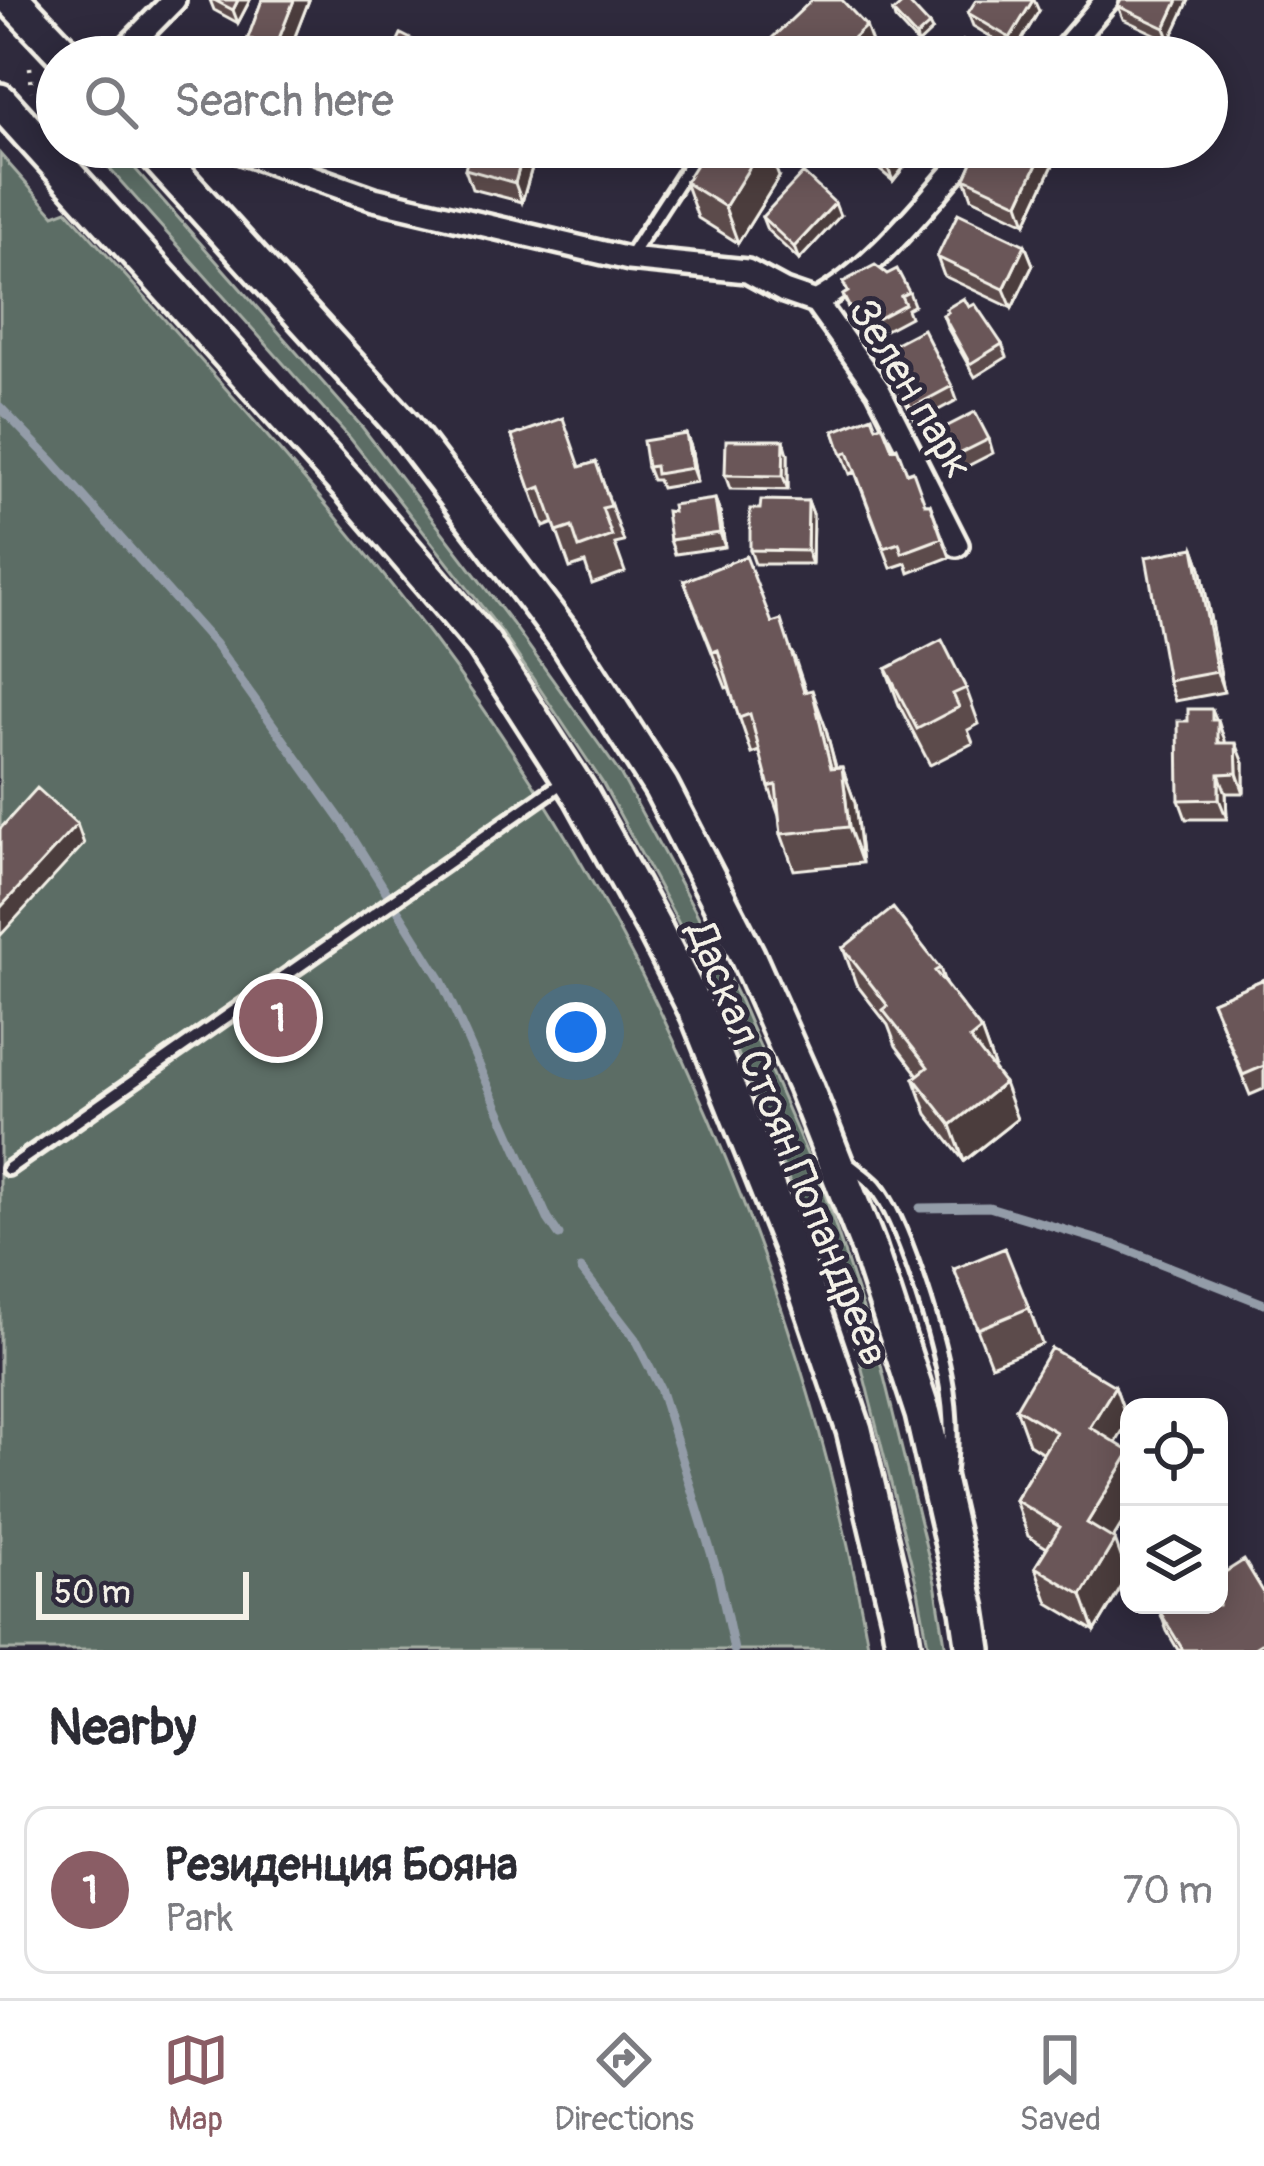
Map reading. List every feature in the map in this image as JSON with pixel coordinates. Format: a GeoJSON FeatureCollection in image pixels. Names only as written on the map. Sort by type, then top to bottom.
{"type":"FeatureCollection","features":[{"type":"Feature","properties":{"kind":"main road"},"geometry":{"type":"LineString","coordinates":[[14,0],[47,36]]}},
{"type":"Feature","properties":{"kind":"main road","name":"Даскал Стоян Попандреев"},"geometry":{"type":"LineString","coordinates":[[16,100],[36,123]]}},
{"type":"Feature","properties":{"kind":"main road","name":"Даскал Стоян Попандреев"},"geometry":{"type":"LineString","coordinates":[[75,168],[483,643],[570,778],[653,926],[698,1014],[794,1254],[854,1430],[904,1650]]}},
{"type":"Feature","properties":{"kind":"main road","name":"Даскал Стоян Попандреев"},"geometry":{"type":"LineString","coordinates":[[179,168],[404,427],[567,641],[662,787],[747,956],[868,1246],[923,1414],[974,1650]]}},
{"type":"Feature","properties":{"kind":"street"},"geometry":{"type":"LineString","coordinates":[[139,36],[174,0]]}},
{"type":"Feature","properties":{"kind":"street"},"geometry":{"type":"LineString","coordinates":[[1078,36],[1107,0]]}},
{"type":"Feature","properties":{"kind":"street","name":"Зелен парк"},"geometry":{"type":"LineString","coordinates":[[286,168],[374,199],[628,259],[747,271],[816,302],[878,389],[957,545]]}},
{"type":"Feature","properties":{"kind":"street","name":"Зелен парк"},"geometry":{"type":"LineString","coordinates":[[816,302],[873,259],[957,168]]}},
{"type":"Feature","properties":{"kind":"lane"},"geometry":{"type":"LineString","coordinates":[[628,259],[686,168]]}},
{"type":"Feature","properties":{"kind":"lane"},"geometry":{"type":"LineString","coordinates":[[8,1169],[570,778]]}},
{"type":"Feature","properties":{"kind":"path"},"geometry":{"type":"LineString","coordinates":[[16,100],[30,67]]}},
{"type":"Feature","properties":{"kind":"green space"},"geometry":{"type":"Polygon","coordinates":[[[0,154],[54,215],[67,210],[344,526],[431,636],[511,749],[584,868],[650,991],[709,1118],[760,1248],[841,1515],[869,1650],[0,1650],[0,154]]]}},
{"type":"Feature","properties":{"kind":"green space"},"geometry":{"type":"Polygon","coordinates":[[[109,168],[134,168],[362,427],[621,775],[740,1001],[825,1195],[879,1357],[935,1583],[946,1650],[929,1650],[858,1353],[719,1006],[676,918],[602,782],[501,631],[350,438],[109,168]]]}},
{"type":"Feature","properties":{"kind":"building"},"geometry":{"type":"Polygon","coordinates":[[[214,0],[238,0],[233,10],[214,0]]]}},
{"type":"Feature","properties":{"kind":"building"},"geometry":{"type":"Polygon","coordinates":[[[262,0],[294,0],[280,36],[249,36],[262,0]]]}},
{"type":"Feature","properties":{"kind":"building"},"geometry":{"type":"Polygon","coordinates":[[[812,0],[842,0],[866,26],[855,36],[774,36],[812,0]]]}},
{"type":"Feature","properties":{"kind":"building"},"geometry":{"type":"Polygon","coordinates":[[[906,0],[929,25],[915,36],[893,12],[906,0]]]}},
{"type":"Feature","properties":{"kind":"building"},"geometry":{"type":"Polygon","coordinates":[[[976,0],[1033,0],[1011,36],[968,13],[976,0]]]}},
{"type":"Feature","properties":{"kind":"building"},"geometry":{"type":"Polygon","coordinates":[[[1121,0],[1178,0],[1165,28],[1118,6],[1121,0]]]}},
{"type":"Feature","properties":{"kind":"building"},"geometry":{"type":"Polygon","coordinates":[[[465,168],[519,168],[515,183],[465,168]]]}},
{"type":"Feature","properties":{"kind":"building"},"geometry":{"type":"Polygon","coordinates":[[[694,168],[749,168],[725,207],[685,182],[694,168]]]}},
{"type":"Feature","properties":{"kind":"building"},"geometry":{"type":"Polygon","coordinates":[[[970,168],[1035,168],[1019,203],[965,178],[970,168]]]}},
{"type":"Feature","properties":{"kind":"building"},"geometry":{"type":"Polygon","coordinates":[[[803,173],[835,203],[794,247],[762,217],[803,173]]]}},
{"type":"Feature","properties":{"kind":"building"},"geometry":{"type":"Polygon","coordinates":[[[958,213],[1025,245],[1004,289],[937,257],[958,213]]]}},
{"type":"Feature","properties":{"kind":"building"},"geometry":{"type":"Polygon","coordinates":[[[875,265],[887,274],[897,269],[909,292],[901,296],[905,304],[860,328],[843,295],[848,292],[843,282],[875,265]]]}},
{"type":"Feature","properties":{"kind":"building"},"geometry":{"type":"Polygon","coordinates":[[[964,298],[969,307],[975,304],[1002,344],[970,364],[943,315],[964,298]]]}},
{"type":"Feature","properties":{"kind":"building"},"geometry":{"type":"Polygon","coordinates":[[[923,329],[952,386],[911,408],[881,351],[923,329]]]}},
{"type":"Feature","properties":{"kind":"building"},"geometry":{"type":"Polygon","coordinates":[[[975,412],[989,439],[951,458],[938,431],[975,412]]]}},
{"type":"Feature","properties":{"kind":"building"},"geometry":{"type":"Polygon","coordinates":[[[872,416],[876,427],[882,424],[892,449],[897,447],[907,473],[913,471],[942,538],[902,553],[899,543],[884,548],[848,452],[842,455],[834,431],[872,416]]]}},
{"type":"Feature","properties":{"kind":"building"},"geometry":{"type":"Polygon","coordinates":[[[563,418],[580,467],[596,462],[611,506],[602,508],[612,536],[579,548],[572,527],[557,532],[541,487],[531,491],[512,436],[563,418]]]}},
{"type":"Feature","properties":{"kind":"building"},"geometry":{"type":"Polygon","coordinates":[[[686,434],[692,468],[656,474],[655,466],[647,467],[643,441],[686,434]]]}},
{"type":"Feature","properties":{"kind":"building"},"geometry":{"type":"Polygon","coordinates":[[[726,440],[784,440],[783,476],[725,475],[726,440]]]}},
{"type":"Feature","properties":{"kind":"building"},"geometry":{"type":"Polygon","coordinates":[[[715,499],[720,533],[670,540],[666,511],[673,512],[672,505],[715,499]]]}},
{"type":"Feature","properties":{"kind":"building"},"geometry":{"type":"Polygon","coordinates":[[[761,500],[808,501],[807,551],[750,550],[750,509],[760,509],[761,500]]]}},
{"type":"Feature","properties":{"kind":"building"},"geometry":{"type":"Polygon","coordinates":[[[1194,548],[1217,672],[1168,681],[1146,557],[1194,548]]]}},
{"type":"Feature","properties":{"kind":"building"},"geometry":{"type":"Polygon","coordinates":[[[746,556],[772,623],[781,620],[804,692],[812,690],[831,768],[842,767],[849,827],[781,834],[776,785],[769,787],[750,714],[739,718],[718,650],[713,652],[684,581],[746,556]]]}},
{"type":"Feature","properties":{"kind":"building"},"geometry":{"type":"Polygon","coordinates":[[[942,640],[966,688],[953,694],[959,707],[917,729],[886,669],[942,640]]]}},
{"type":"Feature","properties":{"kind":"building"},"geometry":{"type":"Polygon","coordinates":[[[1188,709],[1212,709],[1212,720],[1218,720],[1218,743],[1236,743],[1237,773],[1219,774],[1219,799],[1179,800],[1178,721],[1188,721],[1188,709]]]}},
{"type":"Feature","properties":{"kind":"building"},"geometry":{"type":"Polygon","coordinates":[[[37,788],[77,824],[0,908],[0,829],[37,788]]]}},
{"type":"Feature","properties":{"kind":"building"},"geometry":{"type":"Polygon","coordinates":[[[893,908],[981,1030],[970,1039],[1004,1083],[951,1125],[914,1078],[928,1067],[843,948],[893,908]]]}},
{"type":"Feature","properties":{"kind":"building"},"geometry":{"type":"Polygon","coordinates":[[[1264,979],[1264,1066],[1243,1075],[1212,1001],[1264,979]]]}},
{"type":"Feature","properties":{"kind":"building"},"geometry":{"type":"Polygon","coordinates":[[[1005,1248],[1029,1308],[978,1329],[954,1269],[1005,1248]]]}},
{"type":"Feature","properties":{"kind":"building"},"geometry":{"type":"Polygon","coordinates":[[[1051,1348],[1115,1386],[1090,1427],[1120,1445],[1120,1469],[1087,1523],[1115,1540],[1082,1595],[1035,1567],[1060,1527],[1015,1500],[1056,1432],[1016,1408],[1051,1348]]]}},
{"type":"Feature","properties":{"kind":"building"},"geometry":{"type":"Polygon","coordinates":[[[1244,1560],[1264,1593],[1264,1642],[1251,1650],[1183,1650],[1161,1614],[1228,1614],[1228,1570],[1244,1560]]]}},
{"type":"Feature","properties":{"kind":"waterway"},"geometry":{"type":"LineString","coordinates":[[0,407],[215,644],[346,827],[441,980],[559,1235]]}},
{"type":"Feature","properties":{"kind":"waterway"},"geometry":{"type":"LineString","coordinates":[[920,1208],[989,1207],[1112,1244],[1264,1304]]}},
{"type":"Feature","properties":{"kind":"waterway"},"geometry":{"type":"LineString","coordinates":[[581,1269],[635,1339],[660,1388],[718,1575],[734,1650]]}},
{"type":"Feature","properties":{"kind":"place","name":"Резиденция Бояна"},"geometry":{"type":"Point","coordinates":[278,1018]}}]}
